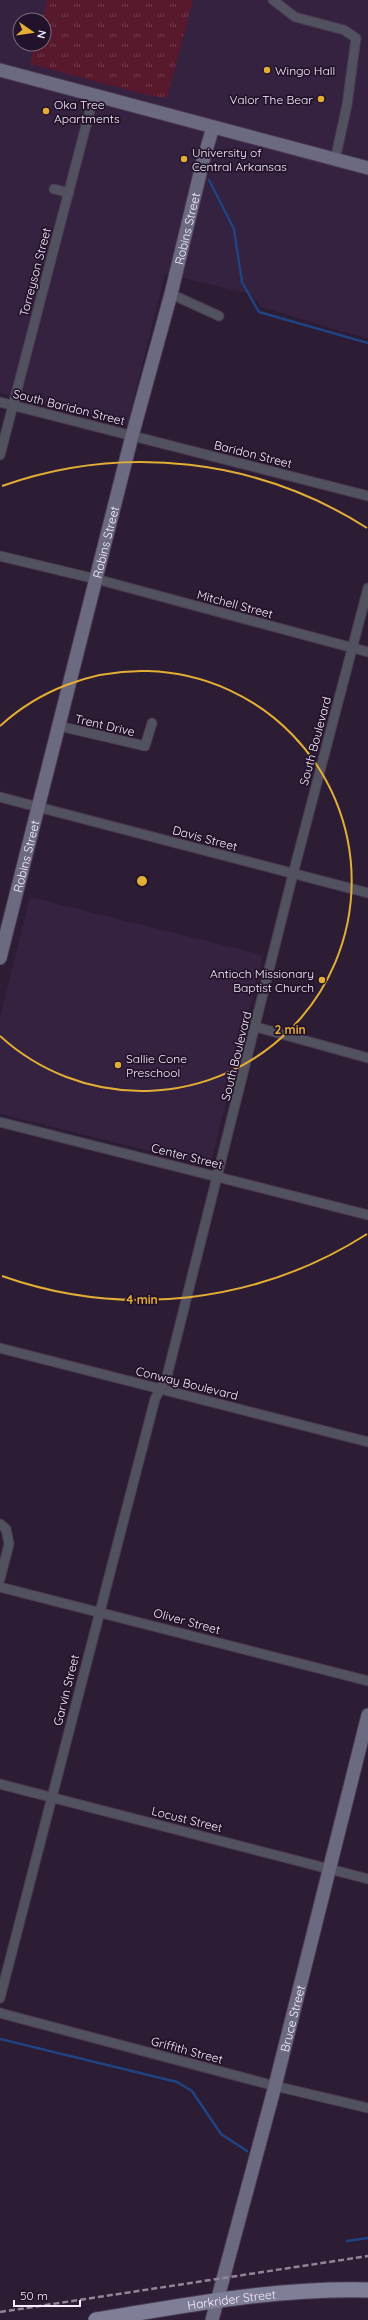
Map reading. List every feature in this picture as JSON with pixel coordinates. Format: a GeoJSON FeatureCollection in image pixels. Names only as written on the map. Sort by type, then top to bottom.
{"type":"FeatureCollection","features":[{"type":"Feature","properties":{"kind":"main road","name":"Harkrider Street"},"geometry":{"type":"LineString","coordinates":[[96,2320],[216,2300],[282,2291],[323,2289],[368,2290]]}},
{"type":"Feature","properties":{"kind":"street"},"geometry":{"type":"LineString","coordinates":[[273,0],[295,17],[344,30],[356,38],[347,105],[335,160]]}},
{"type":"Feature","properties":{"kind":"street"},"geometry":{"type":"LineString","coordinates":[[0,70],[368,168]]}},
{"type":"Feature","properties":{"kind":"street","name":"Torreyson Street"},"geometry":{"type":"LineString","coordinates":[[0,455],[94,95]]}},
{"type":"Feature","properties":{"kind":"street","name":"Robins Street"},"geometry":{"type":"LineString","coordinates":[[0,958],[132,436],[171,294],[203,161],[213,127]]}},
{"type":"Feature","properties":{"kind":"street"},"geometry":{"type":"LineString","coordinates":[[54,189],[68,193]]}},
{"type":"Feature","properties":{"kind":"street"},"geometry":{"type":"LineString","coordinates":[[171,294],[219,316]]}},
{"type":"Feature","properties":{"kind":"street","name":"South Baridon Street"},"geometry":{"type":"LineString","coordinates":[[0,402],[132,436]]}},
{"type":"Feature","properties":{"kind":"street","name":"Baridon Street"},"geometry":{"type":"LineString","coordinates":[[132,436],[368,496]]}},
{"type":"Feature","properties":{"kind":"street","name":"Mitchell Street"},"geometry":{"type":"LineString","coordinates":[[0,556],[96,579],[368,652]]}},
{"type":"Feature","properties":{"kind":"street","name":"South Boulevard"},"geometry":{"type":"LineString","coordinates":[[160,1389],[167,1376],[256,1027],[293,874],[368,588]]}},
{"type":"Feature","properties":{"kind":"street","name":"Trent Drive"},"geometry":{"type":"LineString","coordinates":[[59,726],[145,746],[152,723]]}},
{"type":"Feature","properties":{"kind":"street","name":"Davis Street"},"geometry":{"type":"LineString","coordinates":[[0,797],[368,893]]}},
{"type":"Feature","properties":{"kind":"street"},"geometry":{"type":"LineString","coordinates":[[256,1027],[368,1058]]}},
{"type":"Feature","properties":{"kind":"street","name":"Center Street"},"geometry":{"type":"LineString","coordinates":[[0,1122],[368,1215]]}},
{"type":"Feature","properties":{"kind":"street","name":"Conway Boulevard"},"geometry":{"type":"LineString","coordinates":[[0,1348],[368,1442]]}},
{"type":"Feature","properties":{"kind":"street","name":"Garvin Street"},"geometry":{"type":"LineString","coordinates":[[0,1998],[99,1611],[155,1399],[160,1389]]}},
{"type":"Feature","properties":{"kind":"street"},"geometry":{"type":"LineString","coordinates":[[0,1524],[6,1529],[9,1544],[0,1579]]}},
{"type":"Feature","properties":{"kind":"street","name":"Oliver Street"},"geometry":{"type":"LineString","coordinates":[[0,1587],[99,1611],[368,1681]]}},
{"type":"Feature","properties":{"kind":"street","name":"Bruce Street"},"geometry":{"type":"LineString","coordinates":[[212,2320],[216,2300],[275,2086],[368,1715]]}},
{"type":"Feature","properties":{"kind":"street","name":"Locust Street"},"geometry":{"type":"LineString","coordinates":[[0,1784],[368,1879]]}},
{"type":"Feature","properties":{"kind":"street","name":"Griffith Street"},"geometry":{"type":"LineString","coordinates":[[0,2013],[275,2086],[368,2108]]}},
{"type":"Feature","properties":{"kind":"shaded area","name":"University of Central Arkansas"},"geometry":{"type":"Polygon","coordinates":[[[0,0],[368,0],[368,339],[261,307],[251,294],[165,274],[128,422],[125,425],[0,393],[0,0]]]}},
{"type":"Feature","properties":{"kind":"shaded area","name":"Sallie Cone Preschool"},"geometry":{"type":"Polygon","coordinates":[[[30,897],[263,955],[210,1166],[0,1114],[0,1017],[30,897]]]}},
{"type":"Feature","properties":{"kind":"green space"},"geometry":{"type":"Polygon","coordinates":[[[47,0],[193,0],[167,98],[147,95],[30,64],[33,52],[52,52],[52,12],[44,12],[47,0]]]}},
{"type":"Feature","properties":{"kind":"waterway"},"geometry":{"type":"LineString","coordinates":[[209,180],[234,229],[242,282],[259,312],[368,343]]}},
{"type":"Feature","properties":{"kind":"waterway"},"geometry":{"type":"LineString","coordinates":[[0,2039],[177,2082],[192,2091],[221,2134],[247,2151]]}},
{"type":"Feature","properties":{"kind":"waterway"},"geometry":{"type":"LineString","coordinates":[[347,2241],[368,2238]]}},
{"type":"Feature","properties":{"kind":"railway"},"geometry":{"type":"LineString","coordinates":[[0,2312],[368,2256]]}},
{"type":"Feature","properties":{"kind":"place","name":"Wingo Hall"},"geometry":{"type":"Point","coordinates":[267,70]}},
{"type":"Feature","properties":{"kind":"place","name":"Valor The Bear"},"geometry":{"type":"Point","coordinates":[321,99]}},
{"type":"Feature","properties":{"kind":"place","name":"Oka Tree Apartments"},"geometry":{"type":"Point","coordinates":[46,111]}},
{"type":"Feature","properties":{"kind":"place","name":"University of Central Arkansas"},"geometry":{"type":"Point","coordinates":[184,159]}},
{"type":"Feature","properties":{"kind":"place","name":"Antioch Missionary Baptist Church"},"geometry":{"type":"Point","coordinates":[322,980]}},
{"type":"Feature","properties":{"kind":"place","name":"Sallie Cone Preschool"},"geometry":{"type":"Point","coordinates":[118,1065]}}]}
